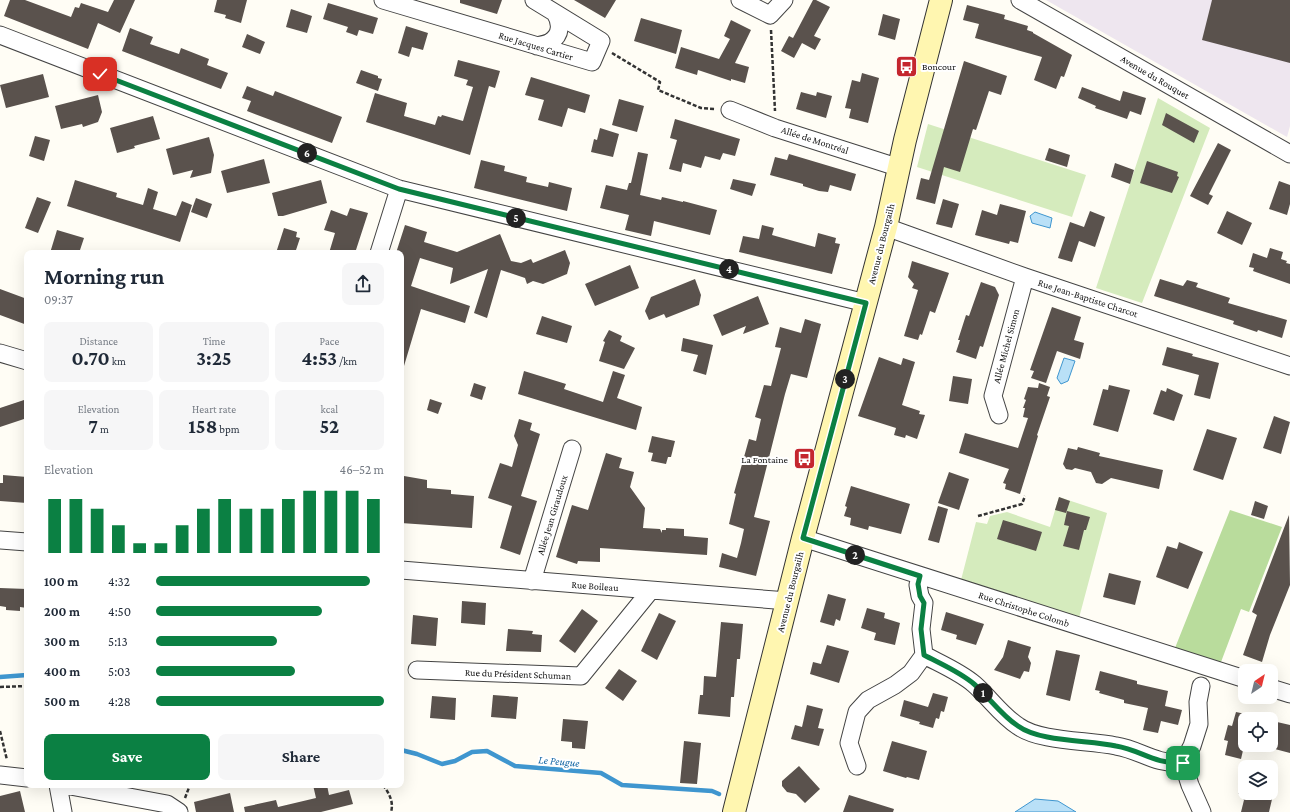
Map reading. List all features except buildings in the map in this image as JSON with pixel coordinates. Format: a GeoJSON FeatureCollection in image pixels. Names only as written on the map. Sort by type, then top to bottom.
{"type":"FeatureCollection","features":[{"type":"Feature","properties":{"kind":"main road","name":"Avenue du Bourgailh"},"geometry":{"type":"LineString","coordinates":[[734,812],[803,538],[886,228],[905,140],[941,0]]}},
{"type":"Feature","properties":{"kind":"street","name":"Rue Jacques Cartier"},"geometry":{"type":"LineString","coordinates":[[383,0],[592,62],[599,46]]}},
{"type":"Feature","properties":{"kind":"street"},"geometry":{"type":"LineString","coordinates":[[534,0],[602,41],[599,46]]}},
{"type":"Feature","properties":{"kind":"street"},"geometry":{"type":"LineString","coordinates":[[740,0],[778,5]]}},
{"type":"Feature","properties":{"kind":"street","name":"Avenue du Rouquet"},"geometry":{"type":"LineString","coordinates":[[1020,0],[1290,154]]}},
{"type":"Feature","properties":{"kind":"street"},"geometry":{"type":"LineString","coordinates":[[537,46],[551,42],[556,36],[560,28],[560,20],[555,13]]}},
{"type":"Feature","properties":{"kind":"street"},"geometry":{"type":"LineString","coordinates":[[0,35],[399,189],[866,303]]}},
{"type":"Feature","properties":{"kind":"street","name":"Allée de Montréal"},"geometry":{"type":"LineString","coordinates":[[730,110],[775,128],[900,168]]}},
{"type":"Feature","properties":{"kind":"street"},"geometry":{"type":"LineString","coordinates":[[380,250],[399,189]]}},
{"type":"Feature","properties":{"kind":"street","name":"Rue Jean-Baptiste Charcot"},"geometry":{"type":"LineString","coordinates":[[886,228],[1025,277],[1290,366]]}},
{"type":"Feature","properties":{"kind":"street","name":"Allée Michel Simon"},"geometry":{"type":"LineString","coordinates":[[999,415],[993,396],[1025,277]]}},
{"type":"Feature","properties":{"kind":"street"},"geometry":{"type":"LineString","coordinates":[[0,353],[24,360]]}},
{"type":"Feature","properties":{"kind":"street","name":"Allée Jean Giraudoux"},"geometry":{"type":"LineString","coordinates":[[532,581],[572,449]]}},
{"type":"Feature","properties":{"kind":"street","name":"Rue Christophe Colomb"},"geometry":{"type":"LineString","coordinates":[[803,538],[1238,677]]}},
{"type":"Feature","properties":{"kind":"street"},"geometry":{"type":"LineString","coordinates":[[0,540],[24,542]]}},
{"type":"Feature","properties":{"kind":"street","name":"Rue Boileau"},"geometry":{"type":"LineString","coordinates":[[404,570],[788,601]]}},
{"type":"Feature","properties":{"kind":"street"},"geometry":{"type":"LineString","coordinates":[[856,766],[849,743],[857,712],[868,700],[895,685],[911,673],[924,655],[921,629],[924,603],[920,596],[918,584],[920,576]]}},
{"type":"Feature","properties":{"kind":"street"},"geometry":{"type":"LineString","coordinates":[[924,603],[933,598],[943,583]]}},
{"type":"Feature","properties":{"kind":"street","name":"Rue du Président Schuman"},"geometry":{"type":"LineString","coordinates":[[417,670],[581,676],[650,590]]}},
{"type":"Feature","properties":{"kind":"street"},"geometry":{"type":"LineString","coordinates":[[924,655],[956,672],[973,684],[1018,727],[1034,735],[1117,746],[1169,764],[1183,763]]}},
{"type":"Feature","properties":{"kind":"street"},"geometry":{"type":"LineString","coordinates":[[1195,664],[1193,676],[1195,681],[1201,686]]}},
{"type":"Feature","properties":{"kind":"street"},"geometry":{"type":"LineString","coordinates":[[1201,686],[1209,682],[1215,670]]}},
{"type":"Feature","properties":{"kind":"street"},"geometry":{"type":"LineString","coordinates":[[1201,686],[1198,702],[1199,724],[1192,746],[1183,763],[1202,812]]}},
{"type":"Feature","properties":{"kind":"street"},"geometry":{"type":"LineString","coordinates":[[1278,690],[1290,694]]}},
{"type":"Feature","properties":{"kind":"street"},"geometry":{"type":"LineString","coordinates":[[5,775],[24,778]]}},
{"type":"Feature","properties":{"kind":"street"},"geometry":{"type":"LineString","coordinates":[[59,788],[63,812]]}},
{"type":"Feature","properties":{"kind":"street"},"geometry":{"type":"LineString","coordinates":[[81,788],[167,804],[179,812]]}},
{"type":"Feature","properties":{"kind":"path"},"geometry":{"type":"LineString","coordinates":[[775,128],[778,5]]}},
{"type":"Feature","properties":{"kind":"path"},"geometry":{"type":"LineString","coordinates":[[599,46],[660,82],[658,90],[701,108],[730,110]]}},
{"type":"Feature","properties":{"kind":"path"},"geometry":{"type":"LineString","coordinates":[[978,516],[1022,504],[1024,496]]}},
{"type":"Feature","properties":{"kind":"path"},"geometry":{"type":"LineString","coordinates":[[0,687],[24,686]]}},
{"type":"Feature","properties":{"kind":"path"},"geometry":{"type":"LineString","coordinates":[[0,731],[6,752],[5,775]]}},
{"type":"Feature","properties":{"kind":"path"},"geometry":{"type":"LineString","coordinates":[[385,788],[388,792],[392,806],[390,812]]}},
{"type":"Feature","properties":{"kind":"shaded area"},"geometry":{"type":"Polygon","coordinates":[[[1046,0],[1290,0],[1290,126],[1287,137],[1046,0]]]}},
{"type":"Feature","properties":{"kind":"green space"},"geometry":{"type":"Polygon","coordinates":[[[1158,98],[1210,128],[1142,303],[1096,288],[1158,98]]]}},
{"type":"Feature","properties":{"kind":"green space"},"geometry":{"type":"Polygon","coordinates":[[[928,124],[1086,175],[1072,217],[917,167],[928,124]]]}},
{"type":"Feature","properties":{"kind":"green space"},"geometry":{"type":"Polygon","coordinates":[[[1059,497],[1107,513],[1079,618],[961,580],[976,522],[987,524],[990,516],[1007,512],[1050,527],[1059,497]]]}},
{"type":"Feature","properties":{"kind":"green space"},"geometry":{"type":"Polygon","coordinates":[[[1230,510],[1282,527],[1249,612],[1241,609],[1221,662],[1175,648],[1230,510]]]}},
{"type":"Feature","properties":{"kind":"water"},"geometry":{"type":"Polygon","coordinates":[[[1035,212],[1052,218],[1050,228],[1032,223],[1030,216],[1035,212]]]}},
{"type":"Feature","properties":{"kind":"water"},"geometry":{"type":"Polygon","coordinates":[[[1064,358],[1075,361],[1068,381],[1061,384],[1057,378],[1064,358]]]}},
{"type":"Feature","properties":{"kind":"water"},"geometry":{"type":"Polygon","coordinates":[[[1035,799],[1058,801],[1076,812],[1015,812],[1035,799]]]}},
{"type":"Feature","properties":{"kind":"waterway","name":"Le Peugue"},"geometry":{"type":"LineString","coordinates":[[0,677],[24,675]]}},
{"type":"Feature","properties":{"kind":"waterway","name":"Le Peugue"},"geometry":{"type":"LineString","coordinates":[[404,751],[417,754],[442,764],[455,761],[472,752],[487,751],[515,766],[601,773],[622,785],[712,791],[719,794]]}},
{"type":"Feature","properties":{"kind":"place","name":"Boncour"},"geometry":{"type":"Point","coordinates":[907,66]}},
{"type":"Feature","properties":{"kind":"place","name":"La Fontaine"},"geometry":{"type":"Point","coordinates":[804,459]}},
{"type":"Feature","properties":{"kind":"route"},"geometry":{"type":"LineString","coordinates":[[100,74],[399,189],[866,303],[803,538],[920,576],[918,584],[920,596],[924,603],[921,641],[924,655],[956,672],[973,684],[1018,727],[1034,735],[1117,746],[1169,764],[1183,763]]}}]}
